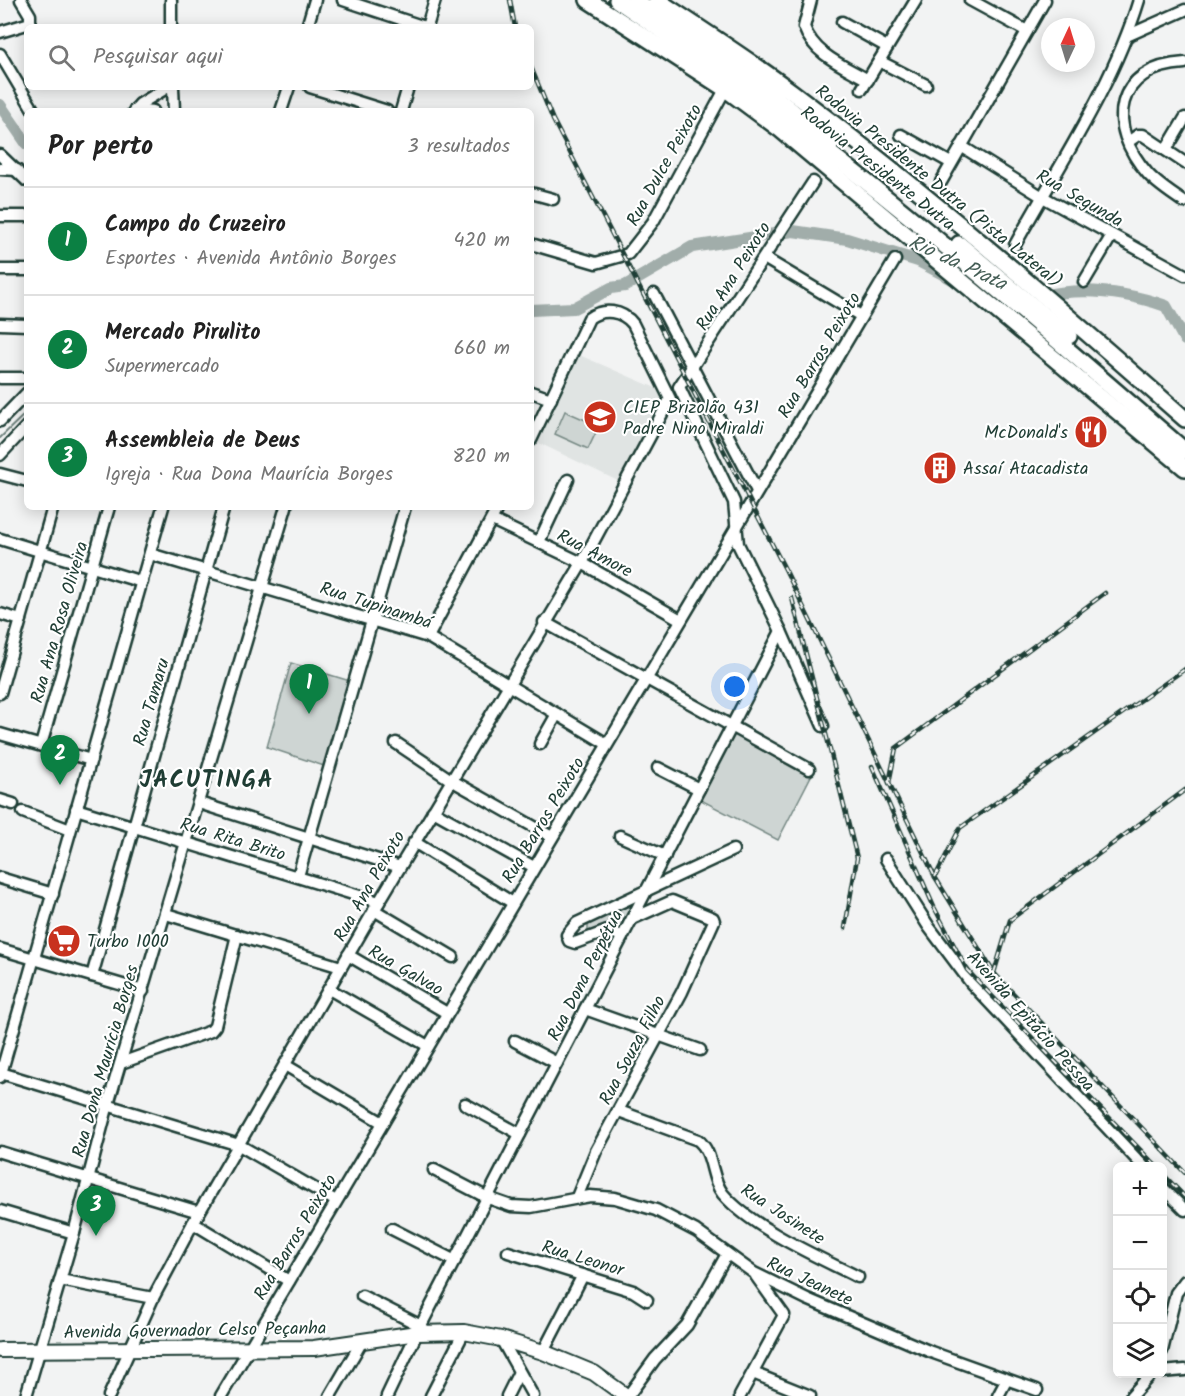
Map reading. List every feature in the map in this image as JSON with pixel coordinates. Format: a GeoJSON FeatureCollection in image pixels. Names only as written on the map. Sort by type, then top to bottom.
{"type":"FeatureCollection","features":[{"type":"Feature","properties":{"kind":"highway"},"geometry":{"type":"LineString","coordinates":[[582,0],[602,17],[722,95],[747,105]]}},
{"type":"Feature","properties":{"kind":"highway"},"geometry":{"type":"LineString","coordinates":[[588,0],[747,105],[916,240],[1185,468]]}},
{"type":"Feature","properties":{"kind":"highway","name":"Rodovia Presidente Dutra"},"geometry":{"type":"LineString","coordinates":[[617,0],[766,105],[995,280]]}},
{"type":"Feature","properties":{"kind":"highway","name":"Rodovia Presidente Dutra"},"geometry":{"type":"LineString","coordinates":[[635,0],[770,93],[1185,438]]}},
{"type":"Feature","properties":{"kind":"highway","name":"Rodovia Presidente Dutra (Pista Lateral)"},"geometry":{"type":"LineString","coordinates":[[657,0],[676,7],[923,194],[1071,318],[1185,419]]}},
{"type":"Feature","properties":{"kind":"highway","name":"Rodovia Presidente Dutra"},"geometry":{"type":"LineString","coordinates":[[1039,317],[1185,451]]}},
{"type":"Feature","properties":{"kind":"main road","name":"Avenida Governador Celso Peçanha"},"geometry":{"type":"LineString","coordinates":[[0,1350],[247,1351],[361,1343],[419,1329],[464,1332],[501,1339],[543,1352],[594,1373],[627,1396]]}},
{"type":"Feature","properties":{"kind":"street"},"geometry":{"type":"LineString","coordinates":[[21,0],[32,21],[28,24]]}},
{"type":"Feature","properties":{"kind":"street"},"geometry":{"type":"LineString","coordinates":[[171,0],[171,24]]}},
{"type":"Feature","properties":{"kind":"street"},"geometry":{"type":"LineString","coordinates":[[308,24],[315,0]]}},
{"type":"Feature","properties":{"kind":"street"},"geometry":{"type":"LineString","coordinates":[[343,0],[417,24]]}},
{"type":"Feature","properties":{"kind":"street"},"geometry":{"type":"LineString","coordinates":[[427,24],[435,0]]}},
{"type":"Feature","properties":{"kind":"street"},"geometry":{"type":"LineString","coordinates":[[811,0],[804,27],[812,43],[865,85],[916,0]]}},
{"type":"Feature","properties":{"kind":"street"},"geometry":{"type":"LineString","coordinates":[[970,0],[1027,31]]}},
{"type":"Feature","properties":{"kind":"street"},"geometry":{"type":"LineString","coordinates":[[941,182],[1045,0]]}},
{"type":"Feature","properties":{"kind":"street"},"geometry":{"type":"LineString","coordinates":[[1015,245],[1111,76],[1129,35],[1139,0]]}},
{"type":"Feature","properties":{"kind":"street"},"geometry":{"type":"LineString","coordinates":[[1129,35],[1185,10]]}},
{"type":"Feature","properties":{"kind":"street"},"geometry":{"type":"LineString","coordinates":[[842,22],[887,47]]}},
{"type":"Feature","properties":{"kind":"street"},"geometry":{"type":"LineString","coordinates":[[0,32],[24,26]]}},
{"type":"Feature","properties":{"kind":"street"},"geometry":{"type":"LineString","coordinates":[[0,54],[32,108]]}},
{"type":"Feature","properties":{"kind":"street"},"geometry":{"type":"LineString","coordinates":[[879,61],[926,85]]}},
{"type":"Feature","properties":{"kind":"street"},"geometry":{"type":"LineString","coordinates":[[1184,202],[1148,174],[1128,142],[1123,114],[1129,85],[1149,71],[1185,63]]}},
{"type":"Feature","properties":{"kind":"street"},"geometry":{"type":"LineString","coordinates":[[1111,76],[1129,85]]}},
{"type":"Feature","properties":{"kind":"street"},"geometry":{"type":"LineString","coordinates":[[138,108],[164,90]]}},
{"type":"Feature","properties":{"kind":"street"},"geometry":{"type":"LineString","coordinates":[[172,90],[174,108]]}},
{"type":"Feature","properties":{"kind":"street"},"geometry":{"type":"LineString","coordinates":[[282,108],[288,90]]}},
{"type":"Feature","properties":{"kind":"street"},"geometry":{"type":"LineString","coordinates":[[320,90],[377,108]]}},
{"type":"Feature","properties":{"kind":"street"},"geometry":{"type":"LineString","coordinates":[[402,108],[407,90]]}},
{"type":"Feature","properties":{"kind":"street","name":"Rua Dulce Peixoto"},"geometry":{"type":"LineString","coordinates":[[534,245],[596,263],[628,254],[653,222],[722,95]]}},
{"type":"Feature","properties":{"kind":"street"},"geometry":{"type":"LineString","coordinates":[[1166,150],[1185,118]]}},
{"type":"Feature","properties":{"kind":"street"},"geometry":{"type":"LineString","coordinates":[[1128,142],[1140,134],[1185,163]]}},
{"type":"Feature","properties":{"kind":"street"},"geometry":{"type":"LineString","coordinates":[[901,135],[951,163]]}},
{"type":"Feature","properties":{"kind":"street","name":"Rua Segunda"},"geometry":{"type":"LineString","coordinates":[[961,146],[1041,196],[1185,275]]}},
{"type":"Feature","properties":{"kind":"street"},"geometry":{"type":"LineString","coordinates":[[0,155],[24,178]]}},
{"type":"Feature","properties":{"kind":"street"},"geometry":{"type":"LineString","coordinates":[[0,169],[17,170]]}},
{"type":"Feature","properties":{"kind":"street","name":"Rua Ana Peixoto"},"geometry":{"type":"LineString","coordinates":[[736,525],[734,502],[679,387],[813,182]]}},
{"type":"Feature","properties":{"kind":"street"},"geometry":{"type":"LineString","coordinates":[[534,194],[553,199]]}},
{"type":"Feature","properties":{"kind":"street"},"geometry":{"type":"LineString","coordinates":[[0,216],[24,216]]}},
{"type":"Feature","properties":{"kind":"street"},"geometry":{"type":"LineString","coordinates":[[1084,282],[1112,235]]}},
{"type":"Feature","properties":{"kind":"street"},"geometry":{"type":"LineString","coordinates":[[764,258],[861,316]]}},
{"type":"Feature","properties":{"kind":"street","name":"Rua Barros Peixoto"},"geometry":{"type":"LineString","coordinates":[[220,1396],[895,260]]}},
{"type":"Feature","properties":{"kind":"street"},"geometry":{"type":"LineString","coordinates":[[0,270],[24,270]]}},
{"type":"Feature","properties":{"kind":"street"},"geometry":{"type":"LineString","coordinates":[[654,294],[757,491]]}},
{"type":"Feature","properties":{"kind":"street","name":"Rua Ana Peixoto"},"geometry":{"type":"LineString","coordinates":[[109,1396],[153,1298],[199,1212],[414,842],[582,562],[670,399],[629,320],[624,315],[606,311],[589,318],[551,399]]}},
{"type":"Feature","properties":{"kind":"street"},"geometry":{"type":"LineString","coordinates":[[0,324],[24,324]]}},
{"type":"Feature","properties":{"kind":"street"},"geometry":{"type":"LineString","coordinates":[[0,378],[24,378]]}},
{"type":"Feature","properties":{"kind":"street"},"geometry":{"type":"LineString","coordinates":[[534,393],[551,399],[534,434]]}},
{"type":"Feature","properties":{"kind":"street"},"geometry":{"type":"LineString","coordinates":[[0,421],[24,396]]}},
{"type":"Feature","properties":{"kind":"street"},"geometry":{"type":"LineString","coordinates":[[0,455],[24,429]]}},
{"type":"Feature","properties":{"kind":"street"},"geometry":{"type":"LineString","coordinates":[[0,474],[24,480]]}},
{"type":"Feature","properties":{"kind":"street"},"geometry":{"type":"LineString","coordinates":[[539,542],[568,480]]}},
{"type":"Feature","properties":{"kind":"street"},"geometry":{"type":"LineString","coordinates":[[0,693],[52,510]]}},
{"type":"Feature","properties":{"kind":"street","name":"Rua Ana Rosa Oliveira"},"geometry":{"type":"LineString","coordinates":[[41,745],[108,510]]}},
{"type":"Feature","properties":{"kind":"street"},"geometry":{"type":"LineString","coordinates":[[162,510],[53,894],[12,1029],[1,1075],[108,1104],[239,1145],[336,1201]]}},
{"type":"Feature","properties":{"kind":"street","name":"Rua Tamaru"},"geometry":{"type":"LineString","coordinates":[[92,976],[223,510]]}},
{"type":"Feature","properties":{"kind":"street","name":"Rua Dona Maurícia Borges"},"geometry":{"type":"LineString","coordinates":[[26,1396],[74,1233],[108,1104],[285,510]]}},
{"type":"Feature","properties":{"kind":"street"},"geometry":{"type":"LineString","coordinates":[[298,876],[404,510]]}},
{"type":"Feature","properties":{"kind":"street"},"geometry":{"type":"LineString","coordinates":[[428,636],[497,510]]}},
{"type":"Feature","properties":{"kind":"street","name":"Rua Amore"},"geometry":{"type":"LineString","coordinates":[[492,520],[582,562],[681,620]]}},
{"type":"Feature","properties":{"kind":"street"},"geometry":{"type":"LineString","coordinates":[[736,525],[738,544],[792,654],[823,726]]}},
{"type":"Feature","properties":{"kind":"street"},"geometry":{"type":"LineString","coordinates":[[0,539],[142,582]]}},
{"type":"Feature","properties":{"kind":"street","name":"Rua Tupinambá"},"geometry":{"type":"LineString","coordinates":[[150,554],[428,636],[607,744]]}},
{"type":"Feature","properties":{"kind":"street"},"geometry":{"type":"LineString","coordinates":[[0,614],[21,620]]}},
{"type":"Feature","properties":{"kind":"street"},"geometry":{"type":"LineString","coordinates":[[544,622],[809,769]]}},
{"type":"Feature","properties":{"kind":"street","name":"Rua Dona Perpétua"},"geometry":{"type":"LineString","coordinates":[[387,1396],[419,1329],[781,631]]}},
{"type":"Feature","properties":{"kind":"street"},"geometry":{"type":"LineString","coordinates":[[540,744],[557,714]]}},
{"type":"Feature","properties":{"kind":"street"},"geometry":{"type":"LineString","coordinates":[[0,734],[91,760]]}},
{"type":"Feature","properties":{"kind":"street"},"geometry":{"type":"LineString","coordinates":[[396,743],[451,780],[552,837]]}},
{"type":"Feature","properties":{"kind":"street"},"geometry":{"type":"LineString","coordinates":[[658,768],[699,789]]}},
{"type":"Feature","properties":{"kind":"street"},"geometry":{"type":"LineString","coordinates":[[0,800],[13,804]]}},
{"type":"Feature","properties":{"kind":"street"},"geometry":{"type":"LineString","coordinates":[[199,803],[400,867]]}},
{"type":"Feature","properties":{"kind":"street","name":"Rua Rita Brito"},"geometry":{"type":"LineString","coordinates":[[76,809],[298,876],[377,906],[453,957]]}},
{"type":"Feature","properties":{"kind":"street"},"geometry":{"type":"LineString","coordinates":[[433,811],[534,867]]}},
{"type":"Feature","properties":{"kind":"street"},"geometry":{"type":"LineString","coordinates":[[23,812],[70,830]]}},
{"type":"Feature","properties":{"kind":"street"},"geometry":{"type":"LineString","coordinates":[[620,836],[665,856]]}},
{"type":"Feature","properties":{"kind":"street"},"geometry":{"type":"LineString","coordinates":[[414,842],[513,903]]}},
{"type":"Feature","properties":{"kind":"street"},"geometry":{"type":"LineString","coordinates":[[622,937],[610,930],[575,943],[567,938],[573,926],[584,920],[648,888],[708,864],[733,850]]}},
{"type":"Feature","properties":{"kind":"street","name":"Avenida Epitácio Pessoa"},"geometry":{"type":"LineString","coordinates":[[886,859],[929,927],[971,983],[1138,1162]]}},
{"type":"Feature","properties":{"kind":"street"},"geometry":{"type":"LineString","coordinates":[[0,878],[53,894]]}},
{"type":"Feature","properties":{"kind":"street","name":"Rua Souza Filho"},"geometry":{"type":"LineString","coordinates":[[577,1197],[596,1151],[620,1111],[699,958],[712,929],[713,918],[672,901],[632,919]]}},
{"type":"Feature","properties":{"kind":"street"},"geometry":{"type":"LineString","coordinates":[[166,914],[341,967]]}},
{"type":"Feature","properties":{"kind":"street"},"geometry":{"type":"LineString","coordinates":[[584,920],[590,938]]}},
{"type":"Feature","properties":{"kind":"street"},"geometry":{"type":"LineString","coordinates":[[121,1063],[211,1031],[215,1026],[237,935]]}},
{"type":"Feature","properties":{"kind":"street"},"geometry":{"type":"LineString","coordinates":[[0,949],[143,991]]}},
{"type":"Feature","properties":{"kind":"street","name":"Rua Galvao"},"geometry":{"type":"LineString","coordinates":[[348,955],[447,1013]]}},
{"type":"Feature","properties":{"kind":"street"},"geometry":{"type":"LineString","coordinates":[[329,989],[428,1046]]}},
{"type":"Feature","properties":{"kind":"street"},"geometry":{"type":"LineString","coordinates":[[585,1009],[700,1050]]}},
{"type":"Feature","properties":{"kind":"street"},"geometry":{"type":"LineString","coordinates":[[0,1025],[12,1029]]}},
{"type":"Feature","properties":{"kind":"street"},"geometry":{"type":"LineString","coordinates":[[515,1041],[558,1063]]}},
{"type":"Feature","properties":{"kind":"street"},"geometry":{"type":"LineString","coordinates":[[285,1065],[383,1123]]}},
{"type":"Feature","properties":{"kind":"street"},"geometry":{"type":"LineString","coordinates":[[465,1104],[520,1134]]}},
{"type":"Feature","properties":{"kind":"street","name":"Rua Josinete"},"geometry":{"type":"LineString","coordinates":[[620,1111],[698,1140],[706,1148],[722,1192],[737,1208],[802,1248],[858,1277]]}},
{"type":"Feature","properties":{"kind":"street"},"geometry":{"type":"LineString","coordinates":[[0,1152],[199,1212]]}},
{"type":"Feature","properties":{"kind":"street","name":"Rua Jeanete"},"geometry":{"type":"LineString","coordinates":[[434,1170],[488,1198],[521,1208],[577,1197],[615,1198],[656,1210],[696,1231],[754,1273],[833,1311],[1006,1381],[1036,1390]]}},
{"type":"Feature","properties":{"kind":"street"},"geometry":{"type":"LineString","coordinates":[[1167,1192],[1185,1210]]}},
{"type":"Feature","properties":{"kind":"street"},"geometry":{"type":"LineString","coordinates":[[0,1211],[74,1233]]}},
{"type":"Feature","properties":{"kind":"street"},"geometry":{"type":"LineString","coordinates":[[193,1223],[289,1281]]}},
{"type":"Feature","properties":{"kind":"street"},"geometry":{"type":"LineString","coordinates":[[392,1229],[455,1261]]}},
{"type":"Feature","properties":{"kind":"street","name":"Rua Leonor"},"geometry":{"type":"LineString","coordinates":[[508,1252],[633,1291],[646,1300]]}},
{"type":"Feature","properties":{"kind":"street"},"geometry":{"type":"LineString","coordinates":[[627,1396],[655,1359],[687,1325],[727,1254]]}},
{"type":"Feature","properties":{"kind":"street"},"geometry":{"type":"LineString","coordinates":[[754,1273],[784,1315],[742,1392],[754,1396]]}},
{"type":"Feature","properties":{"kind":"street"},"geometry":{"type":"LineString","coordinates":[[543,1352],[583,1275]]}},
{"type":"Feature","properties":{"kind":"street"},"geometry":{"type":"LineString","coordinates":[[60,1280],[153,1298]]}},
{"type":"Feature","properties":{"kind":"street"},"geometry":{"type":"LineString","coordinates":[[1167,1330],[1176,1293],[1185,1281]]}},
{"type":"Feature","properties":{"kind":"street"},"geometry":{"type":"LineString","coordinates":[[362,1296],[419,1329]]}},
{"type":"Feature","properties":{"kind":"street"},"geometry":{"type":"LineString","coordinates":[[431,1396],[464,1332]]}},
{"type":"Feature","properties":{"kind":"street"},"geometry":{"type":"LineString","coordinates":[[501,1339],[533,1396]]}},
{"type":"Feature","properties":{"kind":"street"},"geometry":{"type":"LineString","coordinates":[[330,1396],[361,1343]]}},
{"type":"Feature","properties":{"kind":"street"},"geometry":{"type":"LineString","coordinates":[[1167,1372],[1185,1370]]}},
{"type":"Feature","properties":{"kind":"street"},"geometry":{"type":"LineString","coordinates":[[507,1396],[519,1372]]}},
{"type":"Feature","properties":{"kind":"street"},"geometry":{"type":"LineString","coordinates":[[753,1373],[810,1396]]}},
{"type":"Feature","properties":{"kind":"street"},"geometry":{"type":"LineString","coordinates":[[1131,1396],[1147,1378]]}},
{"type":"Feature","properties":{"kind":"street"},"geometry":{"type":"LineString","coordinates":[[998,1396],[1006,1381]]}},
{"type":"Feature","properties":{"kind":"shaded area","name":"CIEP Brizolão 431 Padre Nino Miraldi"},"geometry":{"type":"Polygon","coordinates":[[[577,354],[665,392],[618,481],[537,442],[577,354]]]}},
{"type":"Feature","properties":{"kind":"shaded area"},"geometry":{"type":"Polygon","coordinates":[[[565,411],[599,426],[588,449],[555,434],[565,411]]]}},
{"type":"Feature","properties":{"kind":"shaded area"},"geometry":{"type":"Polygon","coordinates":[[[291,663],[350,681],[327,767],[267,747],[291,663]]]}},
{"type":"Feature","properties":{"kind":"shaded area"},"geometry":{"type":"Polygon","coordinates":[[[733,733],[812,774],[778,840],[699,799],[733,733]]]}},
{"type":"Feature","properties":{"kind":"shaded area"},"geometry":{"type":"Polygon","coordinates":[[[636,900],[620,933],[588,932],[588,923],[636,900]]]}},
{"type":"Feature","properties":{"kind":"waterway","name":"Rio da Prata"},"geometry":{"type":"LineString","coordinates":[[0,105],[24,140]]}},
{"type":"Feature","properties":{"kind":"waterway","name":"Rio da Prata"},"geometry":{"type":"LineString","coordinates":[[534,310],[574,308],[611,288],[625,286],[692,247],[793,231],[847,239],[918,261],[954,280]]}},
{"type":"Feature","properties":{"kind":"waterway","name":"Rio da Prata"},"geometry":{"type":"LineString","coordinates":[[1039,297],[1087,291],[1119,294],[1151,301],[1166,306],[1185,340]]}},
{"type":"Feature","properties":{"kind":"waterway"},"geometry":{"type":"LineString","coordinates":[[0,438],[24,415]]}},
{"type":"Feature","properties":{"kind":"railway"},"geometry":{"type":"LineString","coordinates":[[510,0],[514,24]]}},
{"type":"Feature","properties":{"kind":"railway"},"geometry":{"type":"LineString","coordinates":[[534,74],[553,120],[786,571],[935,877],[994,973],[1185,1173]]}},
{"type":"Feature","properties":{"kind":"railway"},"geometry":{"type":"LineString","coordinates":[[889,783],[896,748],[1105,593]]}},
{"type":"Feature","properties":{"kind":"railway"},"geometry":{"type":"LineString","coordinates":[[792,598],[857,858],[845,928]]}},
{"type":"Feature","properties":{"kind":"railway"},"geometry":{"type":"LineString","coordinates":[[935,877],[960,828],[1185,669]]}},
{"type":"Feature","properties":{"kind":"railway"},"geometry":{"type":"LineString","coordinates":[[872,766],[934,907],[967,970],[1152,1162]]}},
{"type":"Feature","properties":{"kind":"railway"},"geometry":{"type":"LineString","coordinates":[[994,973],[1010,920],[1185,790]]}},
{"type":"Feature","properties":{"kind":"railway"},"geometry":{"type":"LineString","coordinates":[[1167,1178],[1185,1197]]}},
{"type":"Feature","properties":{"kind":"place","name":"CIEP Brizolão 431 Padre Nino Miraldi"},"geometry":{"type":"Point","coordinates":[600,417]}},
{"type":"Feature","properties":{"kind":"place","name":"McDonald's"},"geometry":{"type":"Point","coordinates":[1091,432]}},
{"type":"Feature","properties":{"kind":"place","name":"Assaí Atacadista"},"geometry":{"type":"Point","coordinates":[940,468]}},
{"type":"Feature","properties":{"kind":"place","name":"Campo do Cruzeiro"},"geometry":{"type":"Point","coordinates":[309,714]}},
{"type":"Feature","properties":{"kind":"place","name":"Mercado Pirulito"},"geometry":{"type":"Point","coordinates":[60,785]}},
{"type":"Feature","properties":{"kind":"place","name":"Turbo 1000"},"geometry":{"type":"Point","coordinates":[64,941]}},
{"type":"Feature","properties":{"kind":"place","name":"Assembleia de Deus"},"geometry":{"type":"Point","coordinates":[96,1236]}},
{"type":"Feature","properties":{"kind":"district","name":"JACUTINGA"},"geometry":{"type":"Point","coordinates":[207,779]}}]}
